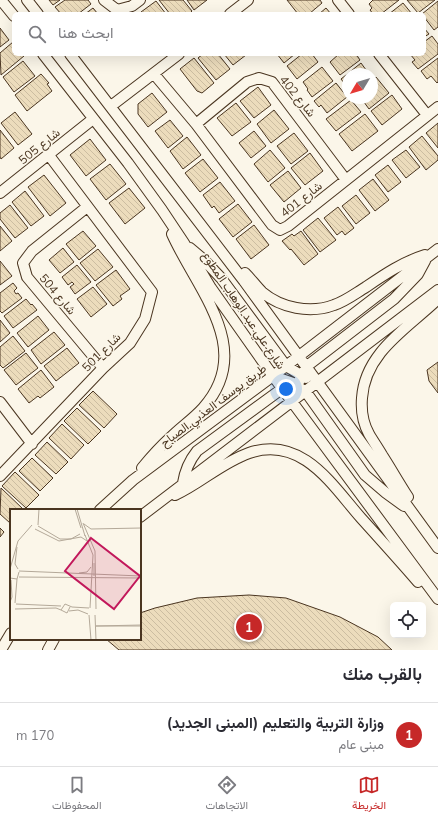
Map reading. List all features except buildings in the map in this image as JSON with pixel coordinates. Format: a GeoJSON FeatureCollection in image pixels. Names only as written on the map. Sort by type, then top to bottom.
{"type":"FeatureCollection","features":[{"type":"Feature","properties":{"kind":"street"},"geometry":{"type":"LineString","coordinates":[[1,0],[12,14]]}},
{"type":"Feature","properties":{"kind":"street"},"geometry":{"type":"LineString","coordinates":[[28,0],[37,12]]}},
{"type":"Feature","properties":{"kind":"street"},"geometry":{"type":"LineString","coordinates":[[104,0],[117,10],[132,6],[140,0]]}},
{"type":"Feature","properties":{"kind":"street"},"geometry":{"type":"LineString","coordinates":[[233,12],[248,0]]}},
{"type":"Feature","properties":{"kind":"street"},"geometry":{"type":"LineString","coordinates":[[338,0],[347,12]]}},
{"type":"Feature","properties":{"kind":"street","name":"شارع علي عبد الوهاب المطوع"},"geometry":{"type":"LineString","coordinates":[[45,56],[94,118],[162,210],[211,288],[273,376],[294,380],[292,402],[438,599]]}},
{"type":"Feature","properties":{"kind":"street","name":"شارع علي عبد الوهاب المطوع"},"geometry":{"type":"LineString","coordinates":[[72,56],[202,225],[307,366],[438,548]]}},
{"type":"Feature","properties":{"kind":"street"},"geometry":{"type":"LineString","coordinates":[[111,106],[176,56]]}},
{"type":"Feature","properties":{"kind":"street"},"geometry":{"type":"LineString","coordinates":[[382,56],[427,115]]}},
{"type":"Feature","properties":{"kind":"street","name":"شارع 401"},"geometry":{"type":"LineString","coordinates":[[154,74],[196,124],[272,225],[280,230],[288,226],[438,107]]}},
{"type":"Feature","properties":{"kind":"street","name":"شارع 402"},"geometry":{"type":"LineString","coordinates":[[196,124],[247,82],[259,78],[272,82],[346,180]]}},
{"type":"Feature","properties":{"kind":"street","name":"شارع 505"},"geometry":{"type":"LineString","coordinates":[[0,193],[94,118]]}},
{"type":"Feature","properties":{"kind":"street","name":"شارع 501"},"geometry":{"type":"LineString","coordinates":[[0,476],[103,368],[130,343],[145,319],[152,292],[48,154]]}},
{"type":"Feature","properties":{"kind":"street","name":"شارع 504"},"geometry":{"type":"LineString","coordinates":[[87,207],[32,251],[23,263],[26,277],[103,368]]}},
{"type":"Feature","properties":{"kind":"street"},"geometry":{"type":"LineString","coordinates":[[133,480],[151,457],[202,410],[213,396],[220,382],[225,365],[224,345],[220,325],[208,299],[179,250],[162,210]]}},
{"type":"Feature","properties":{"kind":"street"},"geometry":{"type":"LineString","coordinates":[[202,225],[262,292],[289,306],[304,309],[319,309],[348,299],[401,265],[432,253]]}},
{"type":"Feature","properties":{"kind":"street"},"geometry":{"type":"LineString","coordinates":[[184,243],[203,259],[221,278],[294,380],[365,474],[386,494],[409,509]]}},
{"type":"Feature","properties":{"kind":"street"},"geometry":{"type":"LineString","coordinates":[[183,483],[185,471],[190,460],[197,451],[294,380],[307,366],[394,299],[418,274],[432,253]]}},
{"type":"Feature","properties":{"kind":"street","name":"طريق يوسف العذبي الصباح"},"geometry":{"type":"LineString","coordinates":[[141,515],[292,402],[294,380],[299,356],[432,253]]}},
{"type":"Feature","properties":{"kind":"street","name":"طريق يوسف العذبي الصباح"},"geometry":{"type":"LineString","coordinates":[[101,509],[133,480],[273,376],[318,382],[438,290]]}},
{"type":"Feature","properties":{"kind":"street"},"geometry":{"type":"LineString","coordinates":[[438,299],[378,354],[364,379],[361,407],[368,433],[438,544]]}},
{"type":"Feature","properties":{"kind":"street"},"geometry":{"type":"LineString","coordinates":[[294,380],[318,382]]}},
{"type":"Feature","properties":{"kind":"street"},"geometry":{"type":"LineString","coordinates":[[0,402],[32,444]]}},
{"type":"Feature","properties":{"kind":"street"},"geometry":{"type":"LineString","coordinates":[[153,505],[183,491],[219,468],[250,453],[265,450],[280,450],[295,455],[309,462],[330,481],[360,517],[438,603]]}},
{"type":"Feature","properties":{"kind":"street"},"geometry":{"type":"LineString","coordinates":[[2,650],[10,635]]}},
{"type":"Feature","properties":{"kind":"street"},"geometry":{"type":"LineString","coordinates":[[48,650],[53,640]]}},
{"type":"Feature","properties":{"kind":"street"},"geometry":{"type":"LineString","coordinates":[[54,650],[58,640]]}},
{"type":"Feature","properties":{"kind":"place","name":"وزارة التربية والتعليم (المبنى الجديد)"},"geometry":{"type":"Point","coordinates":[249,627]}}]}
